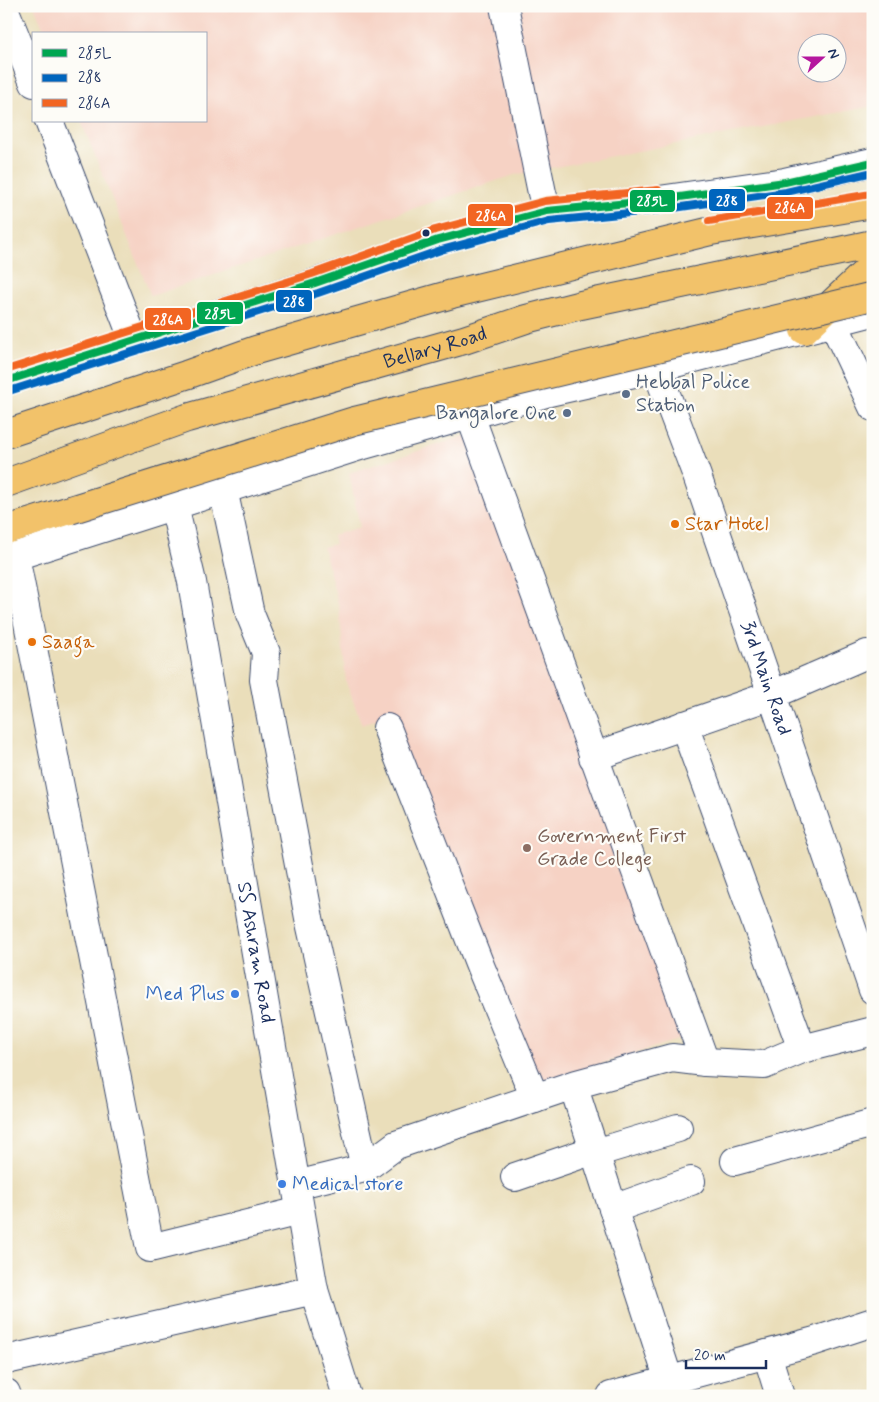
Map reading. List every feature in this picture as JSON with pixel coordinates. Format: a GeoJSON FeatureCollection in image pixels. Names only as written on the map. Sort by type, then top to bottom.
{"type":"FeatureCollection","features":[{"type":"Feature","properties":{"kind":"highway"},"geometry":{"type":"LineString","coordinates":[[6,434],[256,350],[397,308],[711,231],[873,204]]}},
{"type":"Feature","properties":{"kind":"highway","name":"Bellary Road"},"geometry":{"type":"LineString","coordinates":[[6,483],[187,418],[464,340],[526,319],[581,305],[873,244]]}},
{"type":"Feature","properties":{"kind":"highway"},"geometry":{"type":"LineString","coordinates":[[804,330],[873,265]]}},
{"type":"Feature","properties":{"kind":"highway"},"geometry":{"type":"LineString","coordinates":[[6,530],[354,421],[873,296]]}},
{"type":"Feature","properties":{"kind":"street"},"geometry":{"type":"LineString","coordinates":[[504,6],[542,193],[548,211]]}},
{"type":"Feature","properties":{"kind":"street"},"geometry":{"type":"LineString","coordinates":[[6,12],[32,78]]}},
{"type":"Feature","properties":{"kind":"street"},"geometry":{"type":"LineString","coordinates":[[49,122],[134,340]]}},
{"type":"Feature","properties":{"kind":"street"},"geometry":{"type":"LineString","coordinates":[[6,381],[315,283],[438,240],[548,211],[659,200],[785,182],[873,162]]}},
{"type":"Feature","properties":{"kind":"street"},"geometry":{"type":"LineString","coordinates":[[873,312],[656,368],[549,392],[360,446],[11,557],[150,1248],[298,1198],[365,1168],[396,1145],[574,1085],[672,1058],[764,1065],[802,1050],[873,1031]]}},
{"type":"Feature","properties":{"kind":"street"},"geometry":{"type":"LineString","coordinates":[[833,322],[873,407]]}},
{"type":"Feature","properties":{"kind":"street","name":"3rd Main Road"},"geometry":{"type":"LineString","coordinates":[[656,368],[697,476],[873,990]]}},
{"type":"Feature","properties":{"kind":"street"},"geometry":{"type":"LineString","coordinates":[[470,415],[705,1062]]}},
{"type":"Feature","properties":{"kind":"street"},"geometry":{"type":"LineString","coordinates":[[223,489],[250,614],[266,653],[264,680],[309,918],[365,1168]]}},
{"type":"Feature","properties":{"kind":"street","name":"SS Ashram Road"},"geometry":{"type":"LineString","coordinates":[[174,506],[192,582],[314,1290],[347,1396]]}},
{"type":"Feature","properties":{"kind":"street"},"geometry":{"type":"LineString","coordinates":[[593,757],[772,695],[867,655]]}},
{"type":"Feature","properties":{"kind":"street"},"geometry":{"type":"LineString","coordinates":[[684,725],[802,1050]]}},
{"type":"Feature","properties":{"kind":"street"},"geometry":{"type":"LineString","coordinates":[[386,728],[481,968],[535,1098]]}},
{"type":"Feature","properties":{"kind":"street"},"geometry":{"type":"LineString","coordinates":[[574,1085],[672,1388]]}},
{"type":"Feature","properties":{"kind":"street"},"geometry":{"type":"LineString","coordinates":[[734,1160],[873,1123]]}},
{"type":"Feature","properties":{"kind":"street"},"geometry":{"type":"LineString","coordinates":[[515,1177],[595,1151],[678,1128]]}},
{"type":"Feature","properties":{"kind":"street"},"geometry":{"type":"LineString","coordinates":[[613,1209],[691,1182]]}},
{"type":"Feature","properties":{"kind":"street"},"geometry":{"type":"LineString","coordinates":[[6,1360],[314,1290]]}},
{"type":"Feature","properties":{"kind":"street"},"geometry":{"type":"LineString","coordinates":[[611,1396],[672,1388],[767,1354],[873,1322]]}},
{"type":"Feature","properties":{"kind":"street"},"geometry":{"type":"LineString","coordinates":[[767,1354],[780,1396]]}},
{"type":"Feature","properties":{"kind":"shaded area"},"geometry":{"type":"Polygon","coordinates":[[[34,6],[873,6],[873,106],[514,175],[151,296],[81,122],[208,122],[208,32],[45,32],[34,6]]]}},
{"type":"Feature","properties":{"kind":"shaded area","name":"Government First Grade College"},"geometry":{"type":"Polygon","coordinates":[[[468,435],[685,1038],[542,1082],[484,970],[387,715],[362,725],[346,682],[339,607],[323,547],[335,544],[333,535],[360,527],[349,473],[468,435]]]}},
{"type":"Feature","properties":{"kind":"transit line","name":"285L"},"geometry":{"type":"LineString","coordinates":[[6,381],[315,283],[438,240],[547,211],[659,200],[785,182],[873,162]]}},
{"type":"Feature","properties":{"kind":"transit line","name":"288"},"geometry":{"type":"LineString","coordinates":[[9,391],[318,293],[441,250],[549,221],[660,210],[786,192],[873,172]]}},
{"type":"Feature","properties":{"kind":"transit line","name":"286A"},"geometry":{"type":"LineString","coordinates":[[6,370],[312,274],[435,230],[545,201],[658,190]]}},
{"type":"Feature","properties":{"kind":"transit line","name":"286A"},"geometry":{"type":"LineString","coordinates":[[709,221],[871,194]]}},
{"type":"Feature","properties":{"kind":"place","name":"Hebbal Police Station"},"geometry":{"type":"Point","coordinates":[626,394]}},
{"type":"Feature","properties":{"kind":"place","name":"Bangalore One"},"geometry":{"type":"Point","coordinates":[567,413]}},
{"type":"Feature","properties":{"kind":"place","name":"Star Hotel"},"geometry":{"type":"Point","coordinates":[675,524]}},
{"type":"Feature","properties":{"kind":"place","name":"Saaga"},"geometry":{"type":"Point","coordinates":[32,642]}},
{"type":"Feature","properties":{"kind":"place","name":"Government First Grade College"},"geometry":{"type":"Point","coordinates":[527,848]}},
{"type":"Feature","properties":{"kind":"place","name":"Med Plus"},"geometry":{"type":"Point","coordinates":[235,994]}},
{"type":"Feature","properties":{"kind":"place","name":"Medical store"},"geometry":{"type":"Point","coordinates":[282,1184]}}]}
